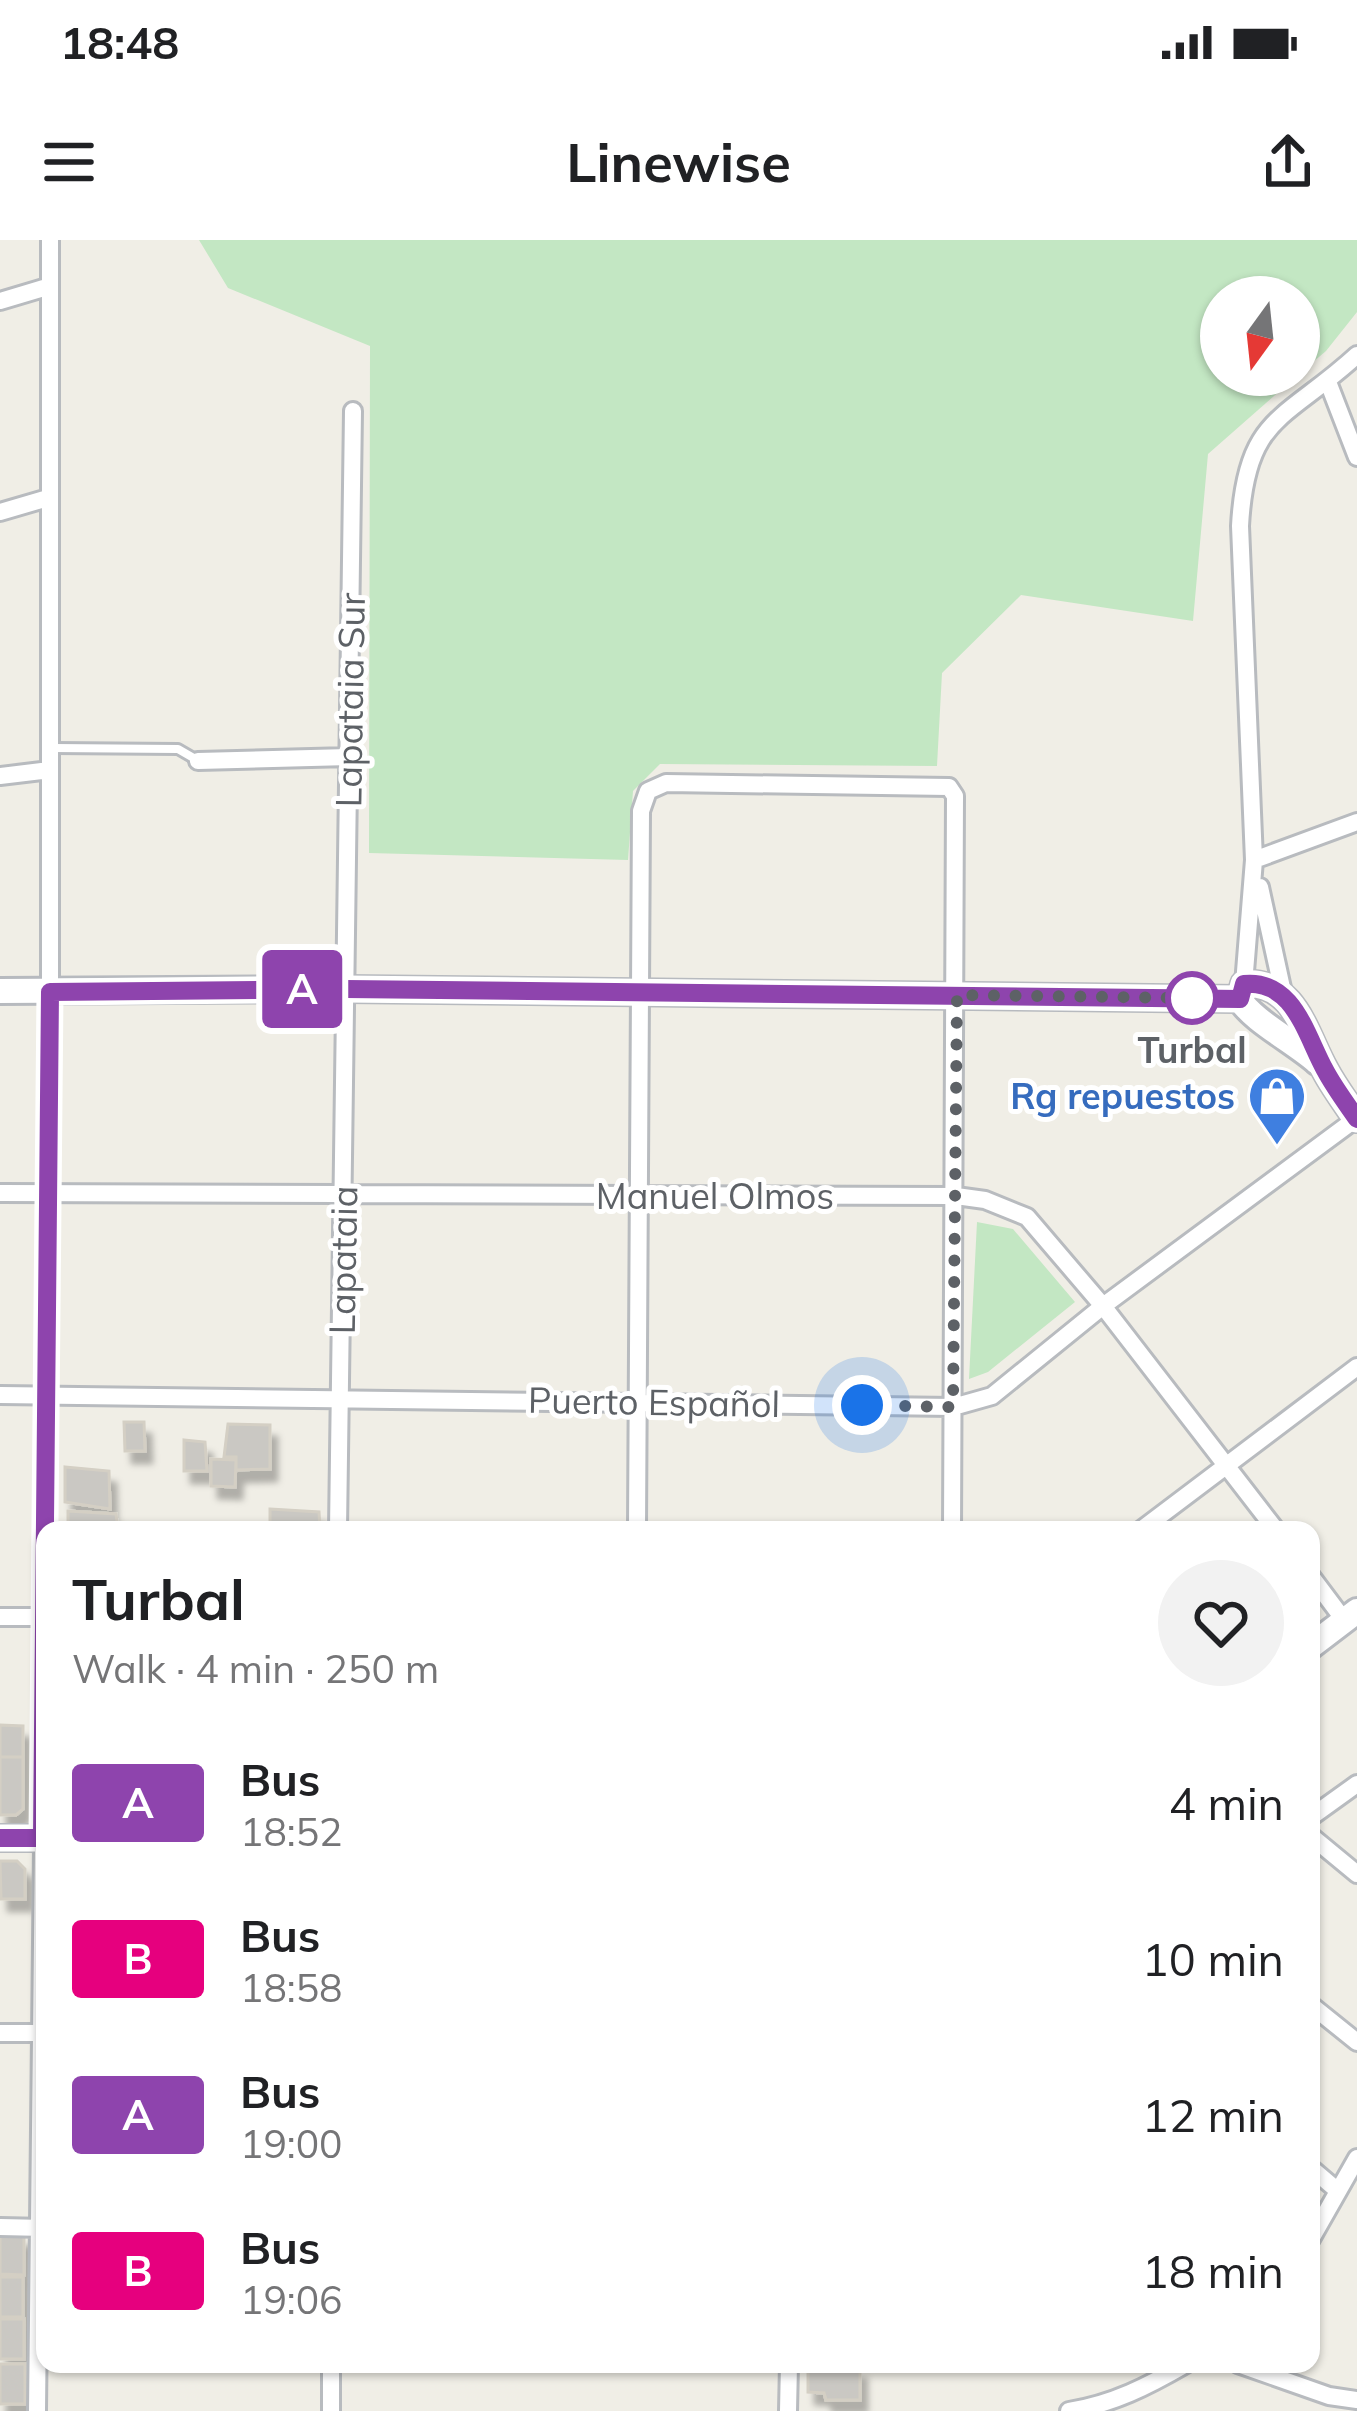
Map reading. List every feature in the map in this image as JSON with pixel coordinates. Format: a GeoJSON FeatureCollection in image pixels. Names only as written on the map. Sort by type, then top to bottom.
{"type":"FeatureCollection","features":[{"type":"Feature","properties":{"kind":"main road"},"geometry":{"type":"LineString","coordinates":[[0,992],[346,989],[957,995],[1242,991],[1265,986],[1299,1014],[1323,1067],[1357,1118]]}},
{"type":"Feature","properties":{"kind":"main road"},"geometry":{"type":"LineString","coordinates":[[1242,991],[1245,1010],[1323,1067]]}},
{"type":"Feature","properties":{"kind":"main road"},"geometry":{"type":"LineString","coordinates":[[1266,1022],[1283,1014],[1287,1000]]}},
{"type":"Feature","properties":{"kind":"main road"},"geometry":{"type":"LineString","coordinates":[[1320,1639],[1351,1616]]}},
{"type":"Feature","properties":{"kind":"main road"},"geometry":{"type":"LineString","coordinates":[[0,1838],[36,1838]]}},
{"type":"Feature","properties":{"kind":"street"},"geometry":{"type":"LineString","coordinates":[[45,1521],[50,240]]}},
{"type":"Feature","properties":{"kind":"street"},"geometry":{"type":"LineString","coordinates":[[0,301],[47,287]]}},
{"type":"Feature","properties":{"kind":"street"},"geometry":{"type":"LineString","coordinates":[[1242,991],[1254,860],[1240,526],[1246,465],[1258,440],[1279,416],[1357,355]]}},
{"type":"Feature","properties":{"kind":"street"},"geometry":{"type":"LineString","coordinates":[[1328,382],[1357,457]]}},
{"type":"Feature","properties":{"kind":"street","name":"Lapataia Sur"},"geometry":{"type":"LineString","coordinates":[[346,989],[353,411]]}},
{"type":"Feature","properties":{"kind":"street"},"geometry":{"type":"LineString","coordinates":[[0,512],[47,498]]}},
{"type":"Feature","properties":{"kind":"street"},"geometry":{"type":"LineString","coordinates":[[198,761],[349,757]]}},
{"type":"Feature","properties":{"kind":"street"},"geometry":{"type":"LineString","coordinates":[[0,776],[50,770]]}},
{"type":"Feature","properties":{"kind":"street"},"geometry":{"type":"LineString","coordinates":[[637,1521],[641,811],[648,791],[666,783],[949,787],[955,796],[952,1521]]}},
{"type":"Feature","properties":{"kind":"street"},"geometry":{"type":"LineString","coordinates":[[1254,860],[1357,822]]}},
{"type":"Feature","properties":{"kind":"street"},"geometry":{"type":"LineString","coordinates":[[1254,860],[1274,967],[1287,1000]]}},
{"type":"Feature","properties":{"kind":"street","name":"Lapataia"},"geometry":{"type":"LineString","coordinates":[[338,1521],[346,989]]}},
{"type":"Feature","properties":{"kind":"street","name":"Puerto Español"},"geometry":{"type":"LineString","coordinates":[[0,1395],[953,1407],[992,1396],[1103,1306],[1357,1118]]}},
{"type":"Feature","properties":{"kind":"street","name":"Manuel Olmos"},"geometry":{"type":"LineString","coordinates":[[0,1193],[956,1196],[985,1200],[1027,1217],[1103,1306],[1269,1521]]}},
{"type":"Feature","properties":{"kind":"street"},"geometry":{"type":"LineString","coordinates":[[1153,1521],[1357,1367]]}},
{"type":"Feature","properties":{"kind":"street"},"geometry":{"type":"LineString","coordinates":[[1320,1585],[1351,1616]]}},
{"type":"Feature","properties":{"kind":"street"},"geometry":{"type":"LineString","coordinates":[[0,1617],[36,1616]]}},
{"type":"Feature","properties":{"kind":"street"},"geometry":{"type":"LineString","coordinates":[[1320,1811],[1357,1784]]}},
{"type":"Feature","properties":{"kind":"street"},"geometry":{"type":"LineString","coordinates":[[1320,1843],[1357,1874]]}},
{"type":"Feature","properties":{"kind":"street"},"geometry":{"type":"LineString","coordinates":[[1320,2013],[1357,2042]]}},
{"type":"Feature","properties":{"kind":"street"},"geometry":{"type":"LineString","coordinates":[[0,2033],[36,2032]]}},
{"type":"Feature","properties":{"kind":"street"},"geometry":{"type":"LineString","coordinates":[[1320,2223],[1357,2158]]}},
{"type":"Feature","properties":{"kind":"street"},"geometry":{"type":"LineString","coordinates":[[1320,2176],[1338,2191]]}},
{"type":"Feature","properties":{"kind":"street"},"geometry":{"type":"LineString","coordinates":[[0,2227],[36,2228]]}},
{"type":"Feature","properties":{"kind":"street"},"geometry":{"type":"LineString","coordinates":[[37,2411],[38,2373]]}},
{"type":"Feature","properties":{"kind":"street"},"geometry":{"type":"LineString","coordinates":[[331,2373],[331,2411]]}},
{"type":"Feature","properties":{"kind":"street"},"geometry":{"type":"LineString","coordinates":[[788,2411],[789,2373]]}},
{"type":"Feature","properties":{"kind":"street"},"geometry":{"type":"LineString","coordinates":[[1069,2411],[1097,2407],[1137,2392],[1170,2373]]}},
{"type":"Feature","properties":{"kind":"street"},"geometry":{"type":"LineString","coordinates":[[1257,2373],[1357,2400]]}},
{"type":"Feature","properties":{"kind":"lane"},"geometry":{"type":"LineString","coordinates":[[50,748],[178,749],[198,761]]}},
{"type":"Feature","properties":{"kind":"green space"},"geometry":{"type":"Polygon","coordinates":[[[199,240],[1357,240],[1357,312],[1320,356],[1320,276],[1200,276],[1200,396],[1274,396],[1208,454],[1193,621],[1021,595],[942,673],[937,766],[660,764],[633,791],[628,860],[369,853],[370,346],[228,288],[199,240]]]}},
{"type":"Feature","properties":{"kind":"green space"},"geometry":{"type":"Polygon","coordinates":[[[977,1222],[1013,1229],[1075,1302],[988,1372],[969,1379],[977,1222]]]}},
{"type":"Feature","properties":{"kind":"building"},"geometry":{"type":"Polygon","coordinates":[[[124,1422],[144,1422],[145,1451],[125,1451],[124,1422]]]}},
{"type":"Feature","properties":{"kind":"building"},"geometry":{"type":"Polygon","coordinates":[[[228,1424],[270,1425],[270,1469],[236,1470],[236,1457],[224,1457],[228,1424]]]}},
{"type":"Feature","properties":{"kind":"building"},"geometry":{"type":"Polygon","coordinates":[[[184,1440],[205,1442],[207,1471],[184,1471],[184,1440]]]}},
{"type":"Feature","properties":{"kind":"building"},"geometry":{"type":"Polygon","coordinates":[[[211,1459],[236,1460],[235,1487],[211,1486],[211,1459]]]}},
{"type":"Feature","properties":{"kind":"building"},"geometry":{"type":"Polygon","coordinates":[[[65,1467],[109,1471],[110,1509],[65,1502],[65,1467]]]}},
{"type":"Feature","properties":{"kind":"building"},"geometry":{"type":"Polygon","coordinates":[[[270,1509],[319,1512],[320,1521],[270,1521],[270,1509]]]}},
{"type":"Feature","properties":{"kind":"building"},"geometry":{"type":"Polygon","coordinates":[[[68,1511],[116,1514],[117,1521],[68,1521],[68,1511]]]}},
{"type":"Feature","properties":{"kind":"building"},"geometry":{"type":"Polygon","coordinates":[[[0,1725],[23,1726],[23,1757],[0,1757],[0,1725]]]}},
{"type":"Feature","properties":{"kind":"building"},"geometry":{"type":"Polygon","coordinates":[[[0,1757],[23,1757],[23,1809],[16,1815],[0,1815],[0,1757]]]}},
{"type":"Feature","properties":{"kind":"building"},"geometry":{"type":"Polygon","coordinates":[[[0,1861],[17,1861],[25,1869],[25,1899],[1,1899],[0,1861]]]}},
{"type":"Feature","properties":{"kind":"building"},"geometry":{"type":"Polygon","coordinates":[[[0,2235],[24,2235],[24,2275],[0,2274],[0,2235]]]}},
{"type":"Feature","properties":{"kind":"building"},"geometry":{"type":"Polygon","coordinates":[[[0,2277],[23,2277],[23,2317],[0,2317],[0,2277]]]}},
{"type":"Feature","properties":{"kind":"building"},"geometry":{"type":"Polygon","coordinates":[[[0,2319],[24,2319],[24,2359],[0,2359],[0,2319]]]}},
{"type":"Feature","properties":{"kind":"building"},"geometry":{"type":"Polygon","coordinates":[[[0,2364],[25,2364],[25,2404],[0,2404],[0,2364]]]}},
{"type":"Feature","properties":{"kind":"building"},"geometry":{"type":"Polygon","coordinates":[[[808,2373],[860,2373],[860,2400],[826,2400],[824,2393],[808,2392],[808,2373]]]}},
{"type":"Feature","properties":{"kind":"bus line","name":"A"},"geometry":{"type":"LineString","coordinates":[[45,1521],[50,992],[346,989],[1240,999],[1244,984],[1255,983],[1274,990],[1299,1014],[1323,1067],[1357,1119]]}},
{"type":"Feature","properties":{"kind":"bus line","name":"A"},"geometry":{"type":"LineString","coordinates":[[0,1838],[36,1838]]}},
{"type":"Feature","properties":{"kind":"place","name":"Turbal"},"geometry":{"type":"Point","coordinates":[1192,998]}},
{"type":"Feature","properties":{"kind":"place","name":"Rg repuestos"},"geometry":{"type":"Point","coordinates":[1277,1147]}},
{"type":"Feature","properties":{"kind":"route"},"geometry":{"type":"LineString","coordinates":[[862,1405],[953,1407],[957,995],[1192,998]]}}]}
